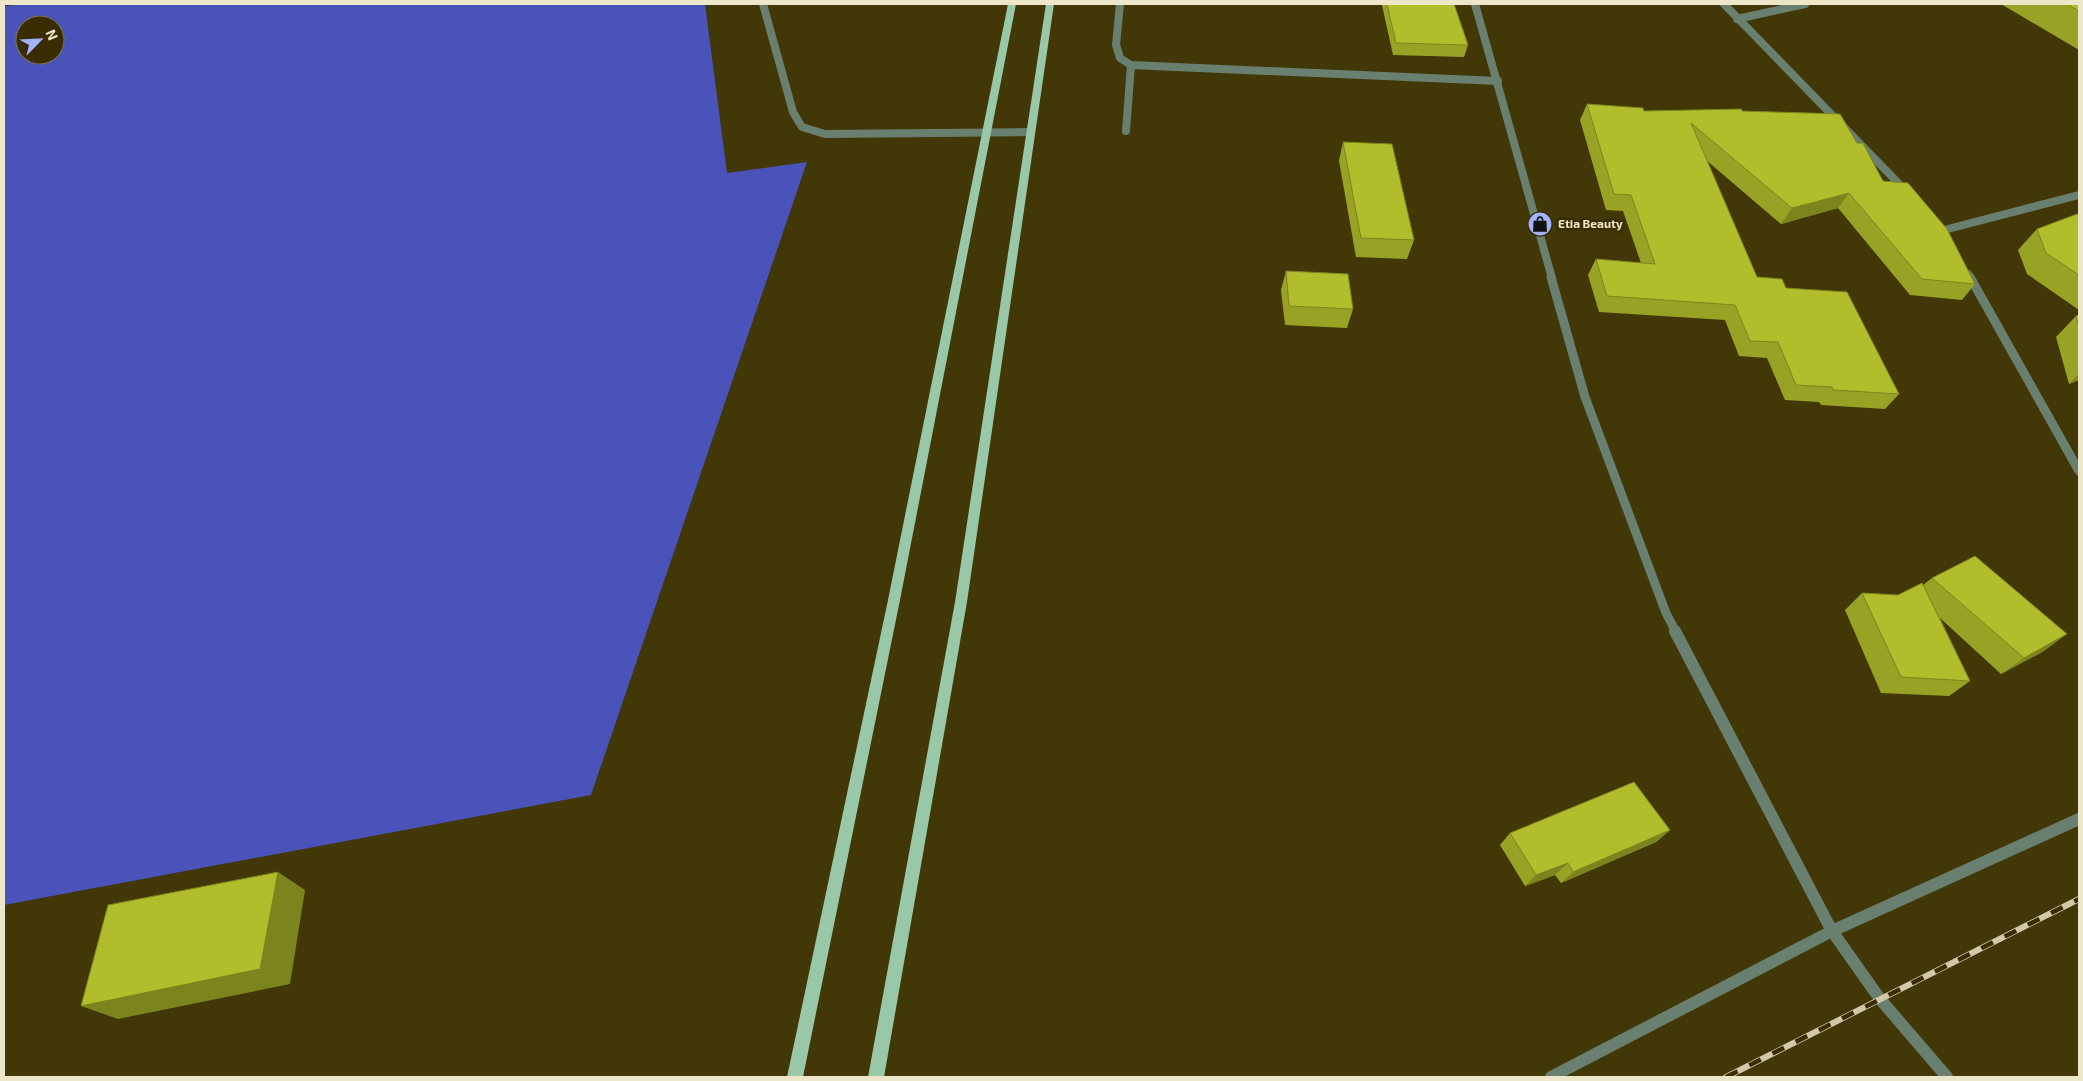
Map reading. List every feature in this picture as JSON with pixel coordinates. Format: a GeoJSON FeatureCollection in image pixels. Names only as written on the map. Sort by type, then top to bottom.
{"type":"FeatureCollection","features":[{"type":"Feature","properties":{"kind":"main road"},"geometry":{"type":"LineString","coordinates":[[795,1077],[894,600],[1012,4]]}},
{"type":"Feature","properties":{"kind":"main road"},"geometry":{"type":"LineString","coordinates":[[876,1077],[961,602],[1050,4]]}},
{"type":"Feature","properties":{"kind":"street"},"geometry":{"type":"LineString","coordinates":[[763,4],[794,112],[802,127],[825,134],[1031,132]]}},
{"type":"Feature","properties":{"kind":"street"},"geometry":{"type":"LineString","coordinates":[[1120,4],[1116,45],[1120,58],[1131,65],[1498,81]]}},
{"type":"Feature","properties":{"kind":"street"},"geometry":{"type":"LineString","coordinates":[[1475,4],[1586,397],[1666,613],[1832,931],[1880,999],[1947,1077]]}},
{"type":"Feature","properties":{"kind":"street"},"geometry":{"type":"LineString","coordinates":[[1724,4],[1910,194]]}},
{"type":"Feature","properties":{"kind":"street"},"geometry":{"type":"LineString","coordinates":[[1737,19],[1805,4]]}},
{"type":"Feature","properties":{"kind":"street"},"geometry":{"type":"LineString","coordinates":[[1126,131],[1131,65]]}},
{"type":"Feature","properties":{"kind":"street"},"geometry":{"type":"LineString","coordinates":[[1944,230],[2079,195]]}},
{"type":"Feature","properties":{"kind":"street"},"geometry":{"type":"LineString","coordinates":[[1937,223],[1949,238]]}},
{"type":"Feature","properties":{"kind":"street"},"geometry":{"type":"LineString","coordinates":[[1963,264],[2079,471]]}},
{"type":"Feature","properties":{"kind":"street"},"geometry":{"type":"LineString","coordinates":[[1551,1077],[1832,931],[2079,819]]}},
{"type":"Feature","properties":{"kind":"shaded area"},"geometry":{"type":"Polygon","coordinates":[[[32,4],[705,4],[727,173],[807,162],[591,795],[4,905],[4,6],[32,4]]]}},
{"type":"Feature","properties":{"kind":"building"},"geometry":{"type":"Polygon","coordinates":[[[1387,4],[1454,4],[1468,45],[1396,43],[1387,4]]]}},
{"type":"Feature","properties":{"kind":"building"},"geometry":{"type":"Polygon","coordinates":[[[2067,4],[2079,4],[2079,11],[2067,4]]]}},
{"type":"Feature","properties":{"kind":"building"},"geometry":{"type":"Polygon","coordinates":[[[1587,104],[1643,108],[1644,111],[1741,109],[1742,111],[1840,114],[1857,143],[1863,143],[1883,181],[1908,183],[1947,229],[1975,284],[1922,279],[1849,193],[1792,208],[1691,123],[1757,277],[1782,279],[1786,288],[1847,292],[1899,394],[1833,390],[1832,387],[1796,385],[1778,342],[1750,341],[1735,305],[1607,296],[1596,259],[1655,264],[1631,195],[1614,194],[1587,104]]]}},
{"type":"Feature","properties":{"kind":"building"},"geometry":{"type":"Polygon","coordinates":[[[1343,142],[1392,144],[1414,240],[1361,238],[1343,142]]]}},
{"type":"Feature","properties":{"kind":"building"},"geometry":{"type":"Polygon","coordinates":[[[2077,214],[2079,215],[2079,275],[2046,253],[2037,229],[2077,214]]]}},
{"type":"Feature","properties":{"kind":"building"},"geometry":{"type":"Polygon","coordinates":[[[1286,271],[1348,274],[1353,309],[1289,306],[1286,271]]]}},
{"type":"Feature","properties":{"kind":"building"},"geometry":{"type":"Polygon","coordinates":[[[2079,315],[2079,327],[2076,316],[2079,315]]]}},
{"type":"Feature","properties":{"kind":"building"},"geometry":{"type":"Polygon","coordinates":[[[1975,556],[2067,634],[2024,658],[1932,578],[1975,556]]]}},
{"type":"Feature","properties":{"kind":"building"},"geometry":{"type":"Polygon","coordinates":[[[1922,583],[1970,681],[1901,677],[1862,593],[1898,595],[1922,583]]]}},
{"type":"Feature","properties":{"kind":"building"},"geometry":{"type":"Polygon","coordinates":[[[1634,782],[1670,830],[1573,872],[1568,863],[1536,875],[1510,833],[1634,782]]]}},
{"type":"Feature","properties":{"kind":"building"},"geometry":{"type":"Polygon","coordinates":[[[278,872],[260,969],[81,1006],[108,905],[278,872]]]}},
{"type":"Feature","properties":{"kind":"railway"},"geometry":{"type":"LineString","coordinates":[[1726,1077],[2079,899]]}},
{"type":"Feature","properties":{"kind":"place","name":"Etia Beauty"},"geometry":{"type":"Point","coordinates":[1540,224]}}]}
